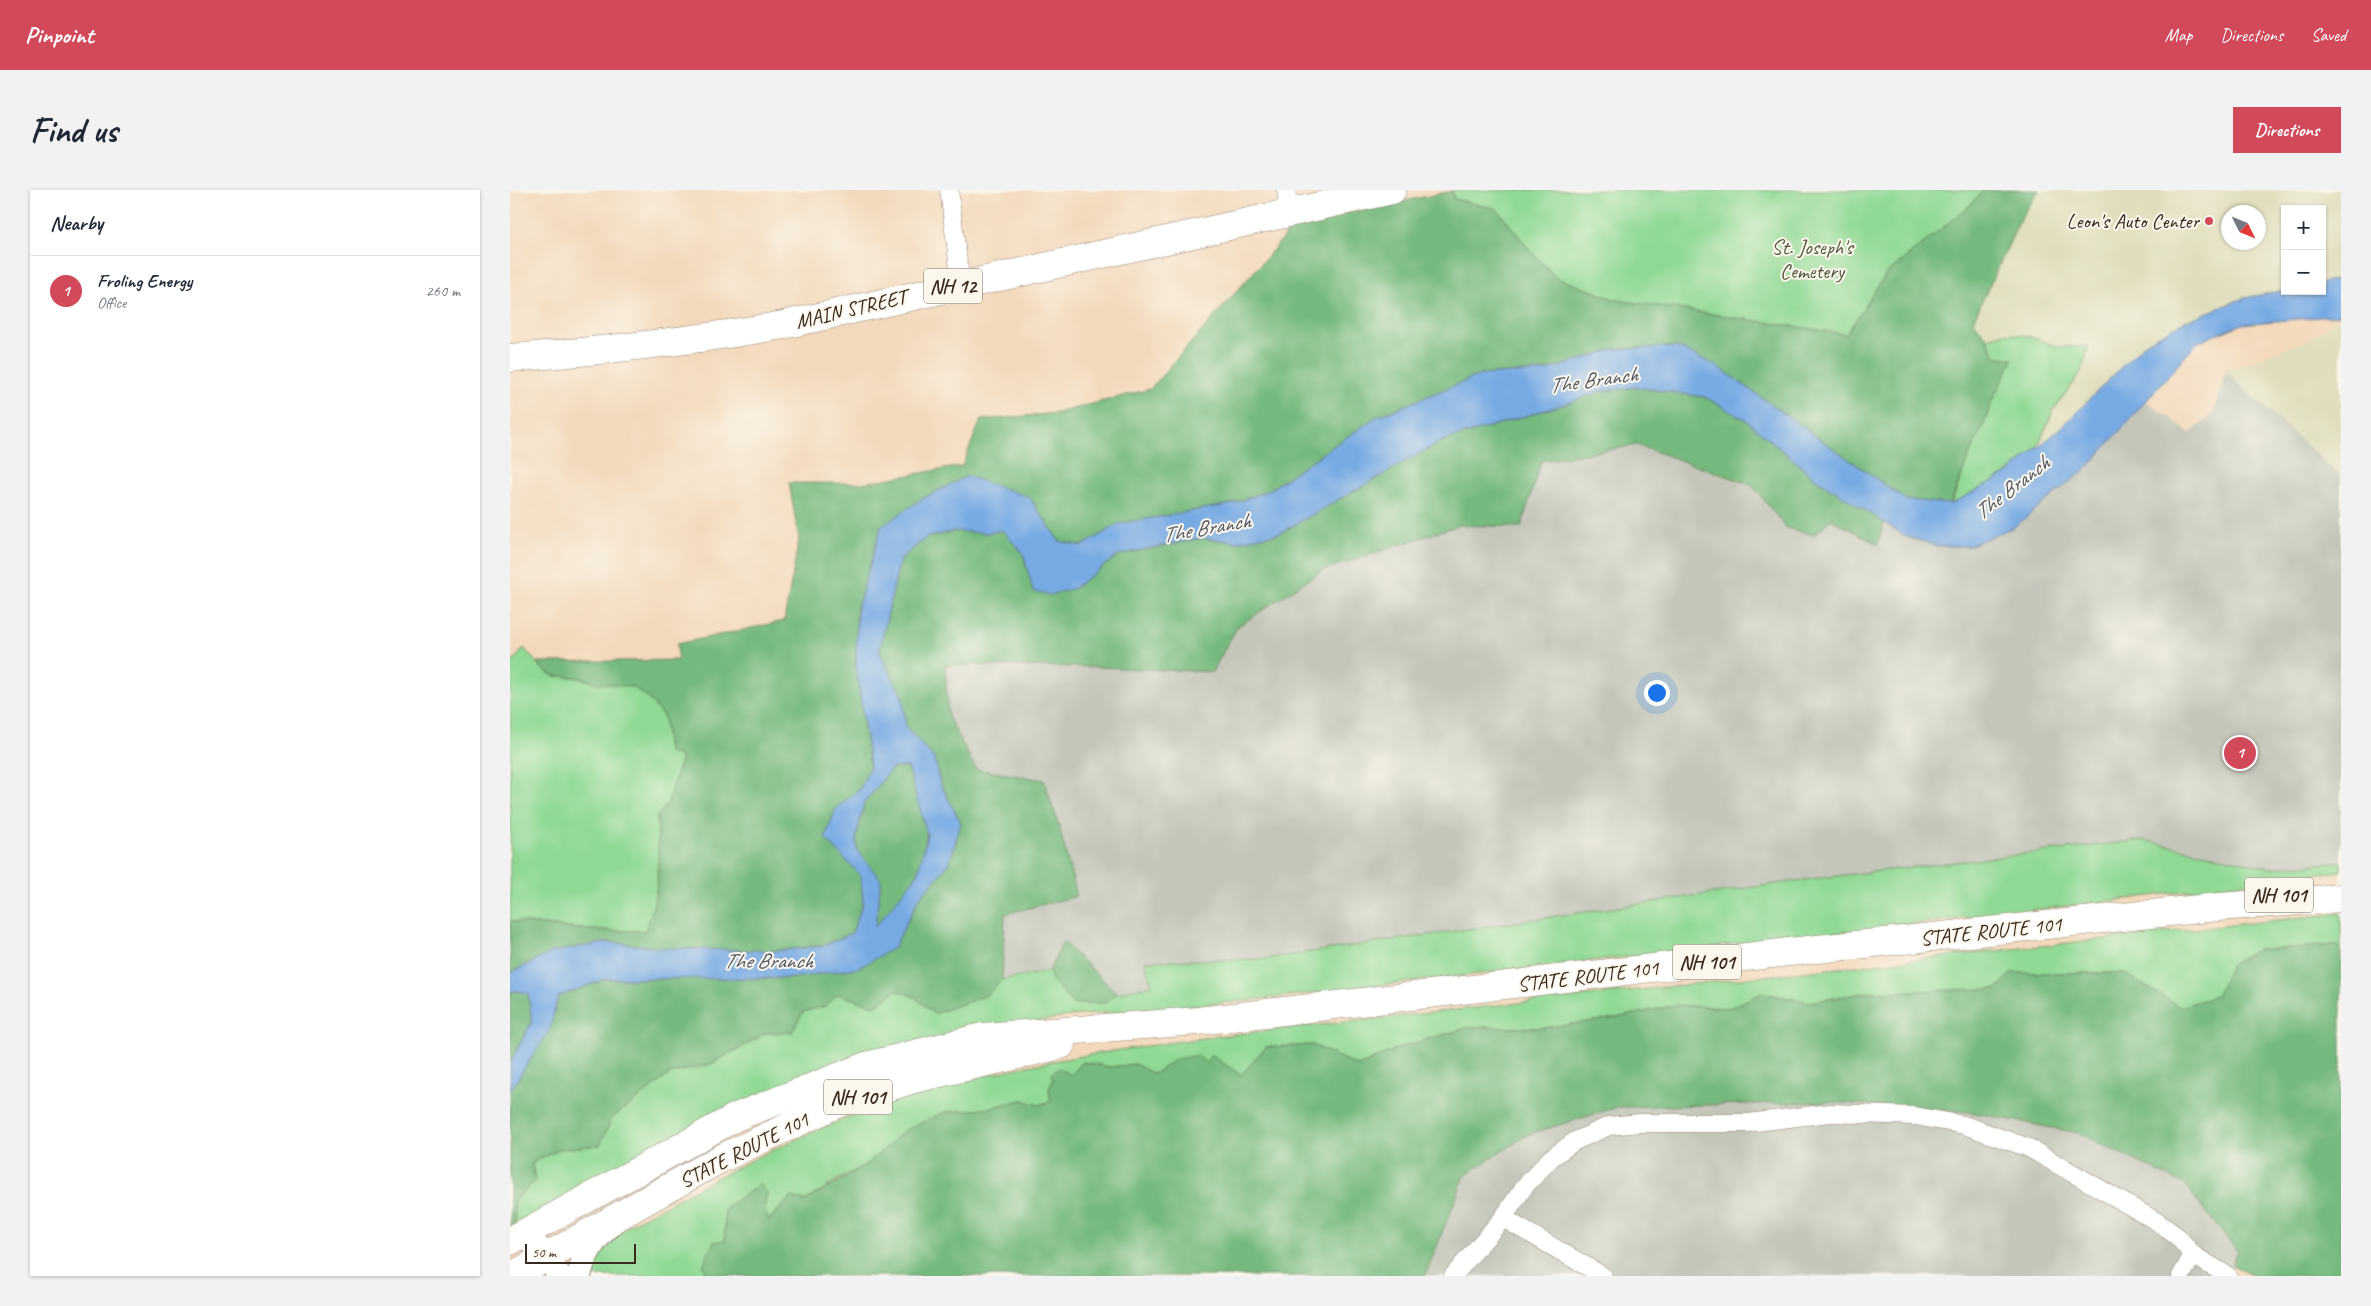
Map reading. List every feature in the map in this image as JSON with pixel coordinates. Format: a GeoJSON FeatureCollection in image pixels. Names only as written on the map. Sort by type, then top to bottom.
{"type":"FeatureCollection","features":[{"type":"Feature","properties":{"kind":"highway","name":"MAIN STREET"},"geometry":{"type":"LineString","coordinates":[[510,358],[593,352],[711,338],[792,323],[962,285],[1288,202],[1392,190]]}},
{"type":"Feature","properties":{"kind":"highway","name":"STATE ROUTE 101"},"geometry":{"type":"LineString","coordinates":[[2218,907],[2341,884]]}},
{"type":"Feature","properties":{"kind":"highway","name":"STATE ROUTE 101"},"geometry":{"type":"LineString","coordinates":[[517,1237],[736,1117],[866,1066],[982,1037],[1198,1021],[1799,951],[2218,907],[2341,898]]}},
{"type":"Feature","properties":{"kind":"highway","name":"STATE ROUTE 101"},"geometry":{"type":"LineString","coordinates":[[536,1270],[629,1210],[720,1159],[834,1105],[914,1079],[1055,1046],[1198,1021]]}},
{"type":"Feature","properties":{"kind":"street"},"geometry":{"type":"LineString","coordinates":[[949,190],[962,285]]}},
{"type":"Feature","properties":{"kind":"street"},"geometry":{"type":"LineString","coordinates":[[1453,1276],[1503,1218],[1524,1187],[1551,1158],[1575,1141],[1609,1126],[1640,1123],[1748,1123],[1830,1113],[1915,1116],[1964,1125],[2029,1148],[2156,1221],[2178,1237],[2193,1255],[2228,1276]]}},
{"type":"Feature","properties":{"kind":"street"},"geometry":{"type":"LineString","coordinates":[[579,1276],[582,1262],[594,1243],[606,1228],[629,1210]]}},
{"type":"Feature","properties":{"kind":"street"},"geometry":{"type":"LineString","coordinates":[[1503,1218],[1603,1276]]}},
{"type":"Feature","properties":{"kind":"street"},"geometry":{"type":"LineString","coordinates":[[517,1237],[536,1270]]}},
{"type":"Feature","properties":{"kind":"street"},"geometry":{"type":"LineString","coordinates":[[2181,1276],[2193,1255]]}},
{"type":"Feature","properties":{"kind":"shaded area"},"geometry":{"type":"Polygon","coordinates":[[[2039,190],[2341,190],[2341,279],[2326,281],[2326,205],[2281,205],[2281,291],[2244,298],[2061,428],[2037,448],[2054,409],[2080,374],[2059,347],[2028,336],[2005,333],[1987,338],[1973,321],[2022,216],[2039,190]]]}},
{"type":"Feature","properties":{"kind":"shaded area"},"geometry":{"type":"Polygon","coordinates":[[[2341,318],[2341,476],[2225,372],[2308,340],[2341,318]]]}},
{"type":"Feature","properties":{"kind":"shaded area"},"geometry":{"type":"Polygon","coordinates":[[[2225,372],[2341,476],[2341,862],[2271,868],[2143,840],[1803,880],[1264,959],[1145,961],[1152,985],[1117,993],[1063,942],[1049,971],[1002,980],[1005,914],[1077,896],[1059,826],[1044,780],[976,770],[948,716],[945,665],[1097,667],[1212,672],[1237,627],[1321,571],[1459,525],[1521,527],[1541,461],[1637,445],[1752,486],[1786,528],[1831,519],[1878,544],[1884,522],[1907,537],[1938,546],[1969,546],[2014,527],[2087,468],[2146,402],[2172,419],[2189,434],[2214,413],[2225,372]]]}},
{"type":"Feature","properties":{"kind":"shaded area"},"geometry":{"type":"Polygon","coordinates":[[[1829,1102],[1970,1112],[2078,1133],[2184,1184],[2237,1251],[2227,1276],[1425,1276],[1465,1175],[1529,1134],[1618,1107],[1829,1102]]]}},
{"type":"Feature","properties":{"kind":"green space","name":"St. Joseph's Cemetery"},"geometry":{"type":"Polygon","coordinates":[[[1452,190],[1984,190],[1967,208],[1887,273],[1846,334],[1617,300],[1557,278],[1529,249],[1497,209],[1454,199],[1452,190]]]}},
{"type":"Feature","properties":{"kind":"green space"},"geometry":{"type":"Polygon","coordinates":[[[1984,190],[2039,190],[2022,216],[1973,321],[1987,338],[1995,356],[2013,359],[1992,400],[1983,427],[1971,451],[1950,504],[1906,500],[1717,366],[1677,347],[1614,349],[1545,371],[1480,375],[1376,417],[1269,490],[1232,504],[1118,524],[1082,546],[1059,541],[1029,497],[881,527],[857,609],[856,666],[870,767],[860,789],[836,808],[825,838],[861,876],[863,902],[852,933],[823,946],[774,951],[661,948],[608,942],[552,952],[510,973],[510,921],[589,930],[645,931],[654,903],[658,874],[657,816],[667,805],[682,757],[668,752],[664,717],[647,697],[633,687],[600,683],[574,677],[554,676],[543,670],[537,662],[678,660],[677,644],[784,621],[799,539],[789,483],[862,483],[962,466],[981,420],[1057,413],[1150,389],[1294,224],[1452,191],[1454,199],[1497,209],[1529,249],[1557,278],[1617,300],[1846,334],[1887,273],[1967,208],[1984,190]]]}},
{"type":"Feature","properties":{"kind":"green space"},"geometry":{"type":"Polygon","coordinates":[[[2005,333],[2028,336],[2059,347],[2089,346],[2080,374],[2054,409],[2037,448],[2007,473],[1951,504],[1971,451],[1983,427],[1992,400],[2013,360],[1995,356],[1987,338],[2005,333]]]}},
{"type":"Feature","properties":{"kind":"green space"},"geometry":{"type":"Polygon","coordinates":[[[1636,387],[1705,397],[1746,420],[1816,479],[1884,522],[1878,544],[1831,519],[1814,535],[1786,528],[1752,485],[1637,445],[1541,461],[1521,527],[1459,525],[1321,571],[1237,627],[1212,672],[1097,667],[945,665],[948,716],[976,769],[1044,780],[1059,826],[1077,896],[1005,914],[1002,980],[987,995],[934,1014],[915,997],[896,990],[875,1006],[838,994],[826,1006],[803,1012],[792,1032],[766,1033],[711,1064],[670,1074],[612,1118],[600,1145],[560,1149],[532,1163],[535,1181],[514,1201],[515,1224],[510,1232],[510,1091],[550,1029],[558,997],[605,979],[793,978],[894,948],[919,898],[949,864],[961,823],[940,783],[934,758],[906,728],[902,696],[879,652],[900,559],[926,538],[955,531],[987,533],[1002,530],[1023,553],[1033,591],[1074,588],[1118,555],[1201,538],[1237,542],[1280,533],[1442,441],[1562,405],[1598,392],[1636,387]]]}},
{"type":"Feature","properties":{"kind":"green space"},"geometry":{"type":"Polygon","coordinates":[[[524,648],[543,670],[554,676],[574,677],[600,683],[633,687],[647,697],[664,717],[668,752],[682,757],[667,805],[657,816],[658,874],[654,903],[645,931],[589,930],[510,921],[510,665],[524,648]]]}},
{"type":"Feature","properties":{"kind":"green space"},"geometry":{"type":"Polygon","coordinates":[[[908,767],[927,834],[918,874],[875,928],[876,917],[865,862],[857,850],[856,839],[864,803],[892,768],[908,767]]]}},
{"type":"Feature","properties":{"kind":"green space"},"geometry":{"type":"Polygon","coordinates":[[[2143,840],[2271,868],[2341,862],[2341,871],[2103,902],[1245,1001],[1070,1016],[961,1035],[515,1224],[514,1201],[535,1181],[532,1163],[560,1149],[600,1145],[612,1118],[670,1074],[711,1064],[766,1033],[792,1032],[803,1012],[826,1006],[838,994],[875,1006],[896,990],[915,997],[934,1014],[987,995],[1002,980],[1049,971],[1052,980],[1105,1003],[1117,993],[1152,985],[1145,961],[1264,959],[1803,880],[2143,840]]]}},
{"type":"Feature","properties":{"kind":"green space"},"geometry":{"type":"Polygon","coordinates":[[[2341,913],[2341,949],[2336,945],[2257,950],[2231,965],[2217,996],[2180,1008],[2124,973],[2011,973],[1997,989],[1870,992],[1809,1002],[1763,993],[1729,1008],[1676,1005],[1616,1018],[1543,1028],[1470,1027],[1401,1047],[1358,1066],[1313,1045],[1266,1047],[1241,1075],[1212,1056],[1237,1167],[1175,1060],[1154,1074],[1135,1064],[1110,1067],[1083,1062],[1071,1075],[1053,1080],[1049,1089],[1051,1101],[1039,1105],[1022,1100],[907,1129],[867,1164],[837,1180],[805,1201],[791,1197],[768,1220],[764,1210],[767,1193],[725,1208],[725,1240],[703,1265],[708,1276],[589,1276],[593,1262],[601,1249],[623,1229],[704,1184],[762,1155],[820,1129],[880,1106],[948,1085],[1024,1067],[1063,1059],[1218,1036],[2341,913]]]}},
{"type":"Feature","properties":{"kind":"green space"},"geometry":{"type":"Polygon","coordinates":[[[1063,942],[1117,993],[1106,1003],[1073,1004],[1052,980],[1049,971],[1063,942]]]}},
{"type":"Feature","properties":{"kind":"green space"},"geometry":{"type":"Polygon","coordinates":[[[2336,945],[2341,949],[2341,1276],[2253,1276],[2232,1265],[2237,1251],[2184,1184],[2078,1133],[1970,1112],[1829,1102],[1618,1107],[1529,1134],[1465,1175],[1425,1276],[708,1276],[703,1265],[714,1242],[725,1240],[725,1208],[760,1184],[767,1193],[764,1210],[769,1220],[791,1197],[805,1201],[867,1164],[907,1129],[944,1112],[984,1109],[1022,1100],[1039,1105],[1051,1101],[1049,1089],[1053,1080],[1051,1074],[1059,1068],[1071,1075],[1083,1062],[1110,1067],[1135,1064],[1154,1074],[1176,1059],[1198,1055],[1206,1063],[1211,1055],[1241,1075],[1266,1047],[1313,1045],[1358,1066],[1401,1047],[1470,1027],[1543,1028],[1616,1018],[1676,1005],[1729,1008],[1763,993],[1809,1002],[1870,992],[1997,989],[2011,973],[2124,973],[2180,1007],[2216,996],[2231,965],[2257,950],[2336,945]]]}},
{"type":"Feature","properties":{"kind":"green space"},"geometry":{"type":"Polygon","coordinates":[[[518,991],[528,994],[532,1021],[510,1063],[510,992],[518,991]]]}},
{"type":"Feature","properties":{"kind":"water","name":"The Branch"},"geometry":{"type":"Polygon","coordinates":[[[2341,279],[2341,315],[2243,324],[2198,342],[2087,468],[2014,527],[1969,546],[1938,546],[1907,537],[1816,479],[1746,420],[1705,397],[1636,387],[1598,392],[1562,405],[1442,441],[1280,533],[1237,542],[1201,538],[1118,555],[1074,588],[1050,595],[1033,591],[1023,553],[1002,530],[987,533],[954,531],[926,538],[900,559],[879,652],[902,696],[906,728],[934,758],[940,783],[961,823],[949,864],[919,898],[894,948],[858,968],[793,978],[605,979],[558,997],[550,1029],[510,1091],[510,1063],[532,1021],[528,994],[518,991],[510,992],[510,973],[552,952],[608,942],[662,948],[774,951],[823,946],[852,933],[863,902],[861,876],[825,838],[836,808],[860,789],[870,767],[856,666],[857,609],[881,527],[920,500],[967,476],[1029,497],[1059,541],[1082,546],[1118,524],[1232,504],[1269,490],[1376,417],[1480,375],[1545,371],[1614,349],[1677,347],[1717,366],[1906,500],[1951,504],[2008,473],[2061,428],[2145,343],[2185,321],[2244,298],[2281,291],[2281,295],[2326,295],[2326,281],[2341,279]],[[908,767],[892,768],[864,803],[856,839],[857,850],[881,880],[875,927],[918,874],[927,834],[908,767]]]}},
{"type":"Feature","properties":{"kind":"place","name":"Leon's Auto Center"},"geometry":{"type":"Point","coordinates":[2209,221]}},
{"type":"Feature","properties":{"kind":"place","name":"Froling Energy"},"geometry":{"type":"Point","coordinates":[2240,753]}}]}
